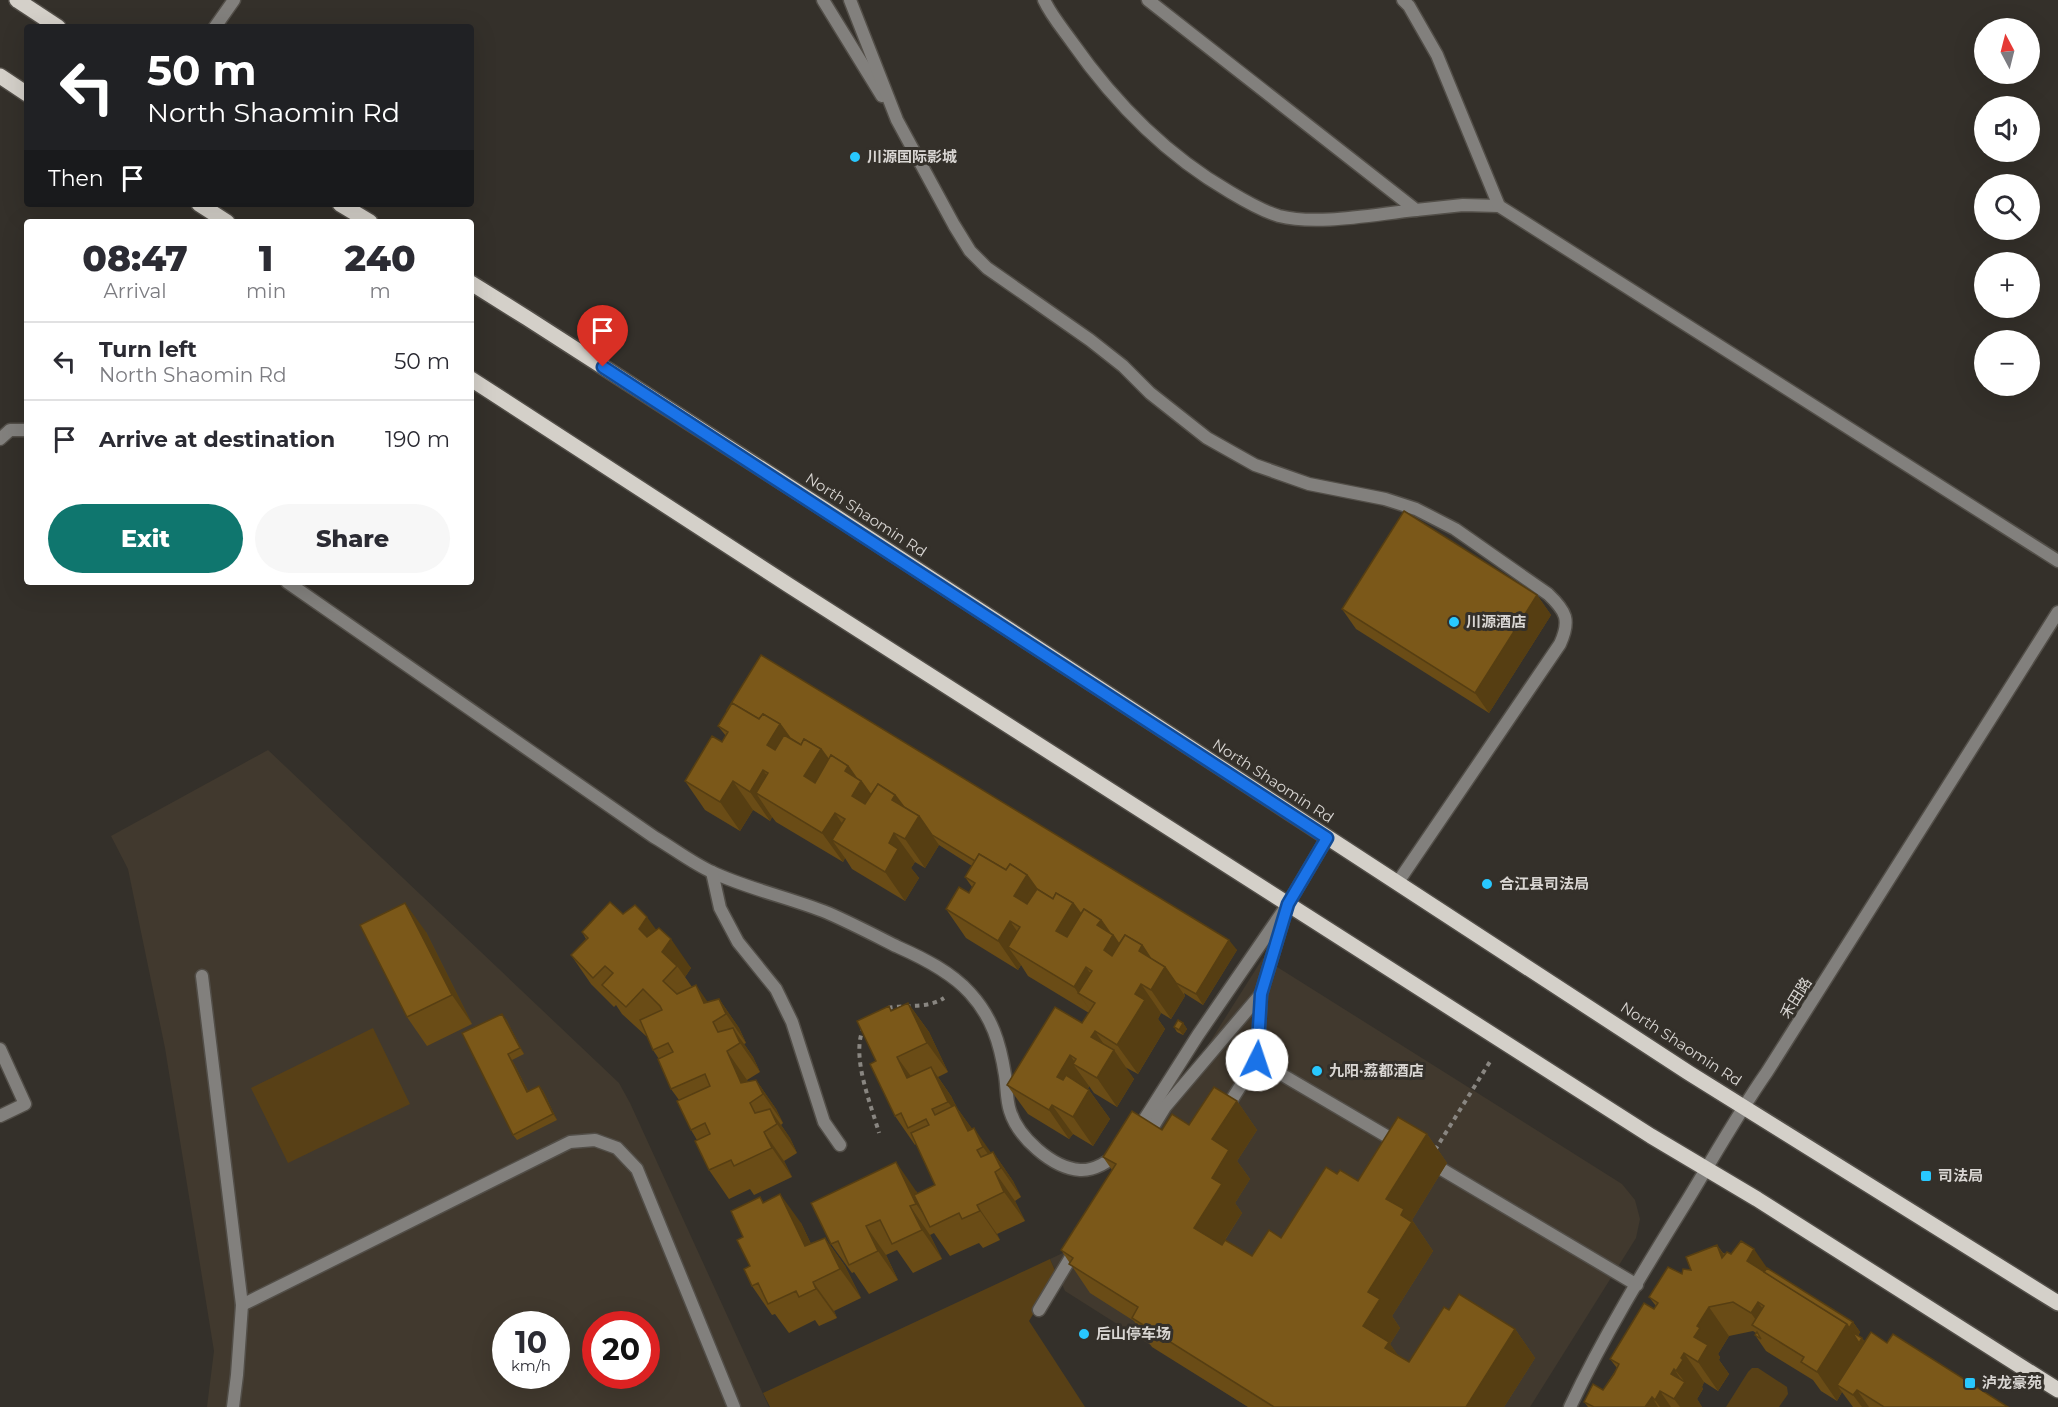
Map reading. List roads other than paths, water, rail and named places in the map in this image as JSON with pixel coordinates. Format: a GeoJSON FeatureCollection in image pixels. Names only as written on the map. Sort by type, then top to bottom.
{"type":"FeatureCollection","features":[{"type":"Feature","properties":{"kind":"main road"},"geometry":{"type":"LineString","coordinates":[[17,0],[53,24]]}},
{"type":"Feature","properties":{"kind":"main road"},"geometry":{"type":"LineString","coordinates":[[0,76],[24,92]]}},
{"type":"Feature","properties":{"kind":"main road"},"geometry":{"type":"LineString","coordinates":[[204,207],[222,219]]}},
{"type":"Feature","properties":{"kind":"main road"},"geometry":{"type":"LineString","coordinates":[[345,207],[365,219]]}},
{"type":"Feature","properties":{"kind":"main road","name":"North Shaomin Rd"},"geometry":{"type":"LineString","coordinates":[[474,286],[822,507],[1680,1066],[2058,1303]]}},
{"type":"Feature","properties":{"kind":"main road"},"geometry":{"type":"LineString","coordinates":[[474,381],[780,580],[1650,1136],[1757,1199],[2058,1390]]}},
{"type":"Feature","properties":{"kind":"street"},"geometry":{"type":"LineString","coordinates":[[823,0],[897,120],[954,225],[970,251],[987,268],[1090,340],[1123,366],[1150,393],[1207,438],[1255,465],[1309,484],[1385,499],[1416,509],[1455,529],[1548,594],[1562,607],[1566,617],[1566,631],[1560,644],[1398,882]]}},
{"type":"Feature","properties":{"kind":"street"},"geometry":{"type":"LineString","coordinates":[[850,0],[897,120]]}},
{"type":"Feature","properties":{"kind":"street"},"geometry":{"type":"LineString","coordinates":[[1044,0],[1088,64],[1152,136],[1203,177],[1245,201],[1279,216],[1320,220],[1463,205],[1499,206],[2058,561]]}},
{"type":"Feature","properties":{"kind":"street"},"geometry":{"type":"LineString","coordinates":[[1148,0],[1416,210]]}},
{"type":"Feature","properties":{"kind":"street"},"geometry":{"type":"LineString","coordinates":[[1403,0],[1409,6],[1437,55],[1499,206]]}},
{"type":"Feature","properties":{"kind":"street"},"geometry":{"type":"LineString","coordinates":[[217,24],[231,5]]}},
{"type":"Feature","properties":{"kind":"street"},"geometry":{"type":"LineString","coordinates":[[0,439],[10,430],[24,430]]}},
{"type":"Feature","properties":{"kind":"street"},"geometry":{"type":"LineString","coordinates":[[291,585],[654,837],[712,872],[828,913],[924,959],[960,984],[987,1014],[994,1028],[1000,1048],[1010,1111],[1018,1128],[1053,1162],[1080,1170],[1098,1167],[1133,1144],[1261,994]]}},
{"type":"Feature","properties":{"kind":"street","name":"禾田路"},"geometry":{"type":"LineString","coordinates":[[1570,1407],[1580,1384],[1743,1106],[1767,1072],[2058,612]]}},
{"type":"Feature","properties":{"kind":"street"},"geometry":{"type":"LineString","coordinates":[[1133,1144],[1198,1035],[1288,904],[1327,838]]}},
{"type":"Feature","properties":{"kind":"street"},"geometry":{"type":"LineString","coordinates":[[712,872],[720,908],[738,942],[776,989],[792,1022],[824,1122],[840,1145]]}},
{"type":"Feature","properties":{"kind":"street"},"geometry":{"type":"LineString","coordinates":[[1216,1124],[1257,1060],[1261,994],[1288,904]]}},
{"type":"Feature","properties":{"kind":"street"},"geometry":{"type":"LineString","coordinates":[[202,976],[242,1305],[233,1407]]}},
{"type":"Feature","properties":{"kind":"street"},"geometry":{"type":"LineString","coordinates":[[0,1049],[25,1104],[0,1116]]}},
{"type":"Feature","properties":{"kind":"street"},"geometry":{"type":"LineString","coordinates":[[1257,1060],[1414,1153]]}},
{"type":"Feature","properties":{"kind":"street"},"geometry":{"type":"LineString","coordinates":[[242,1305],[570,1142],[595,1140],[617,1148],[637,1169],[734,1407]]}},
{"type":"Feature","properties":{"kind":"street"},"geometry":{"type":"LineString","coordinates":[[1443,1170],[1637,1285]]}},
{"type":"Feature","properties":{"kind":"street"},"geometry":{"type":"LineString","coordinates":[[1039,1310],[1085,1235]]}},
{"type":"Feature","properties":{"kind":"place","name":"川源国际影城"},"geometry":{"type":"Point","coordinates":[855,157]}},
{"type":"Feature","properties":{"kind":"place","name":"川源酒店"},"geometry":{"type":"Point","coordinates":[1454,622]}},
{"type":"Feature","properties":{"kind":"place","name":"合江县司法局"},"geometry":{"type":"Point","coordinates":[1487,884]}},
{"type":"Feature","properties":{"kind":"place","name":"九阳·荔都酒店"},"geometry":{"type":"Point","coordinates":[1317,1071]}},
{"type":"Feature","properties":{"kind":"place","name":"司法局"},"geometry":{"type":"Point","coordinates":[1926,1176]}},
{"type":"Feature","properties":{"kind":"place","name":"后山停车场"},"geometry":{"type":"Point","coordinates":[1084,1334]}},
{"type":"Feature","properties":{"kind":"place","name":"泸龙豪苑"},"geometry":{"type":"Point","coordinates":[1970,1383]}}]}
